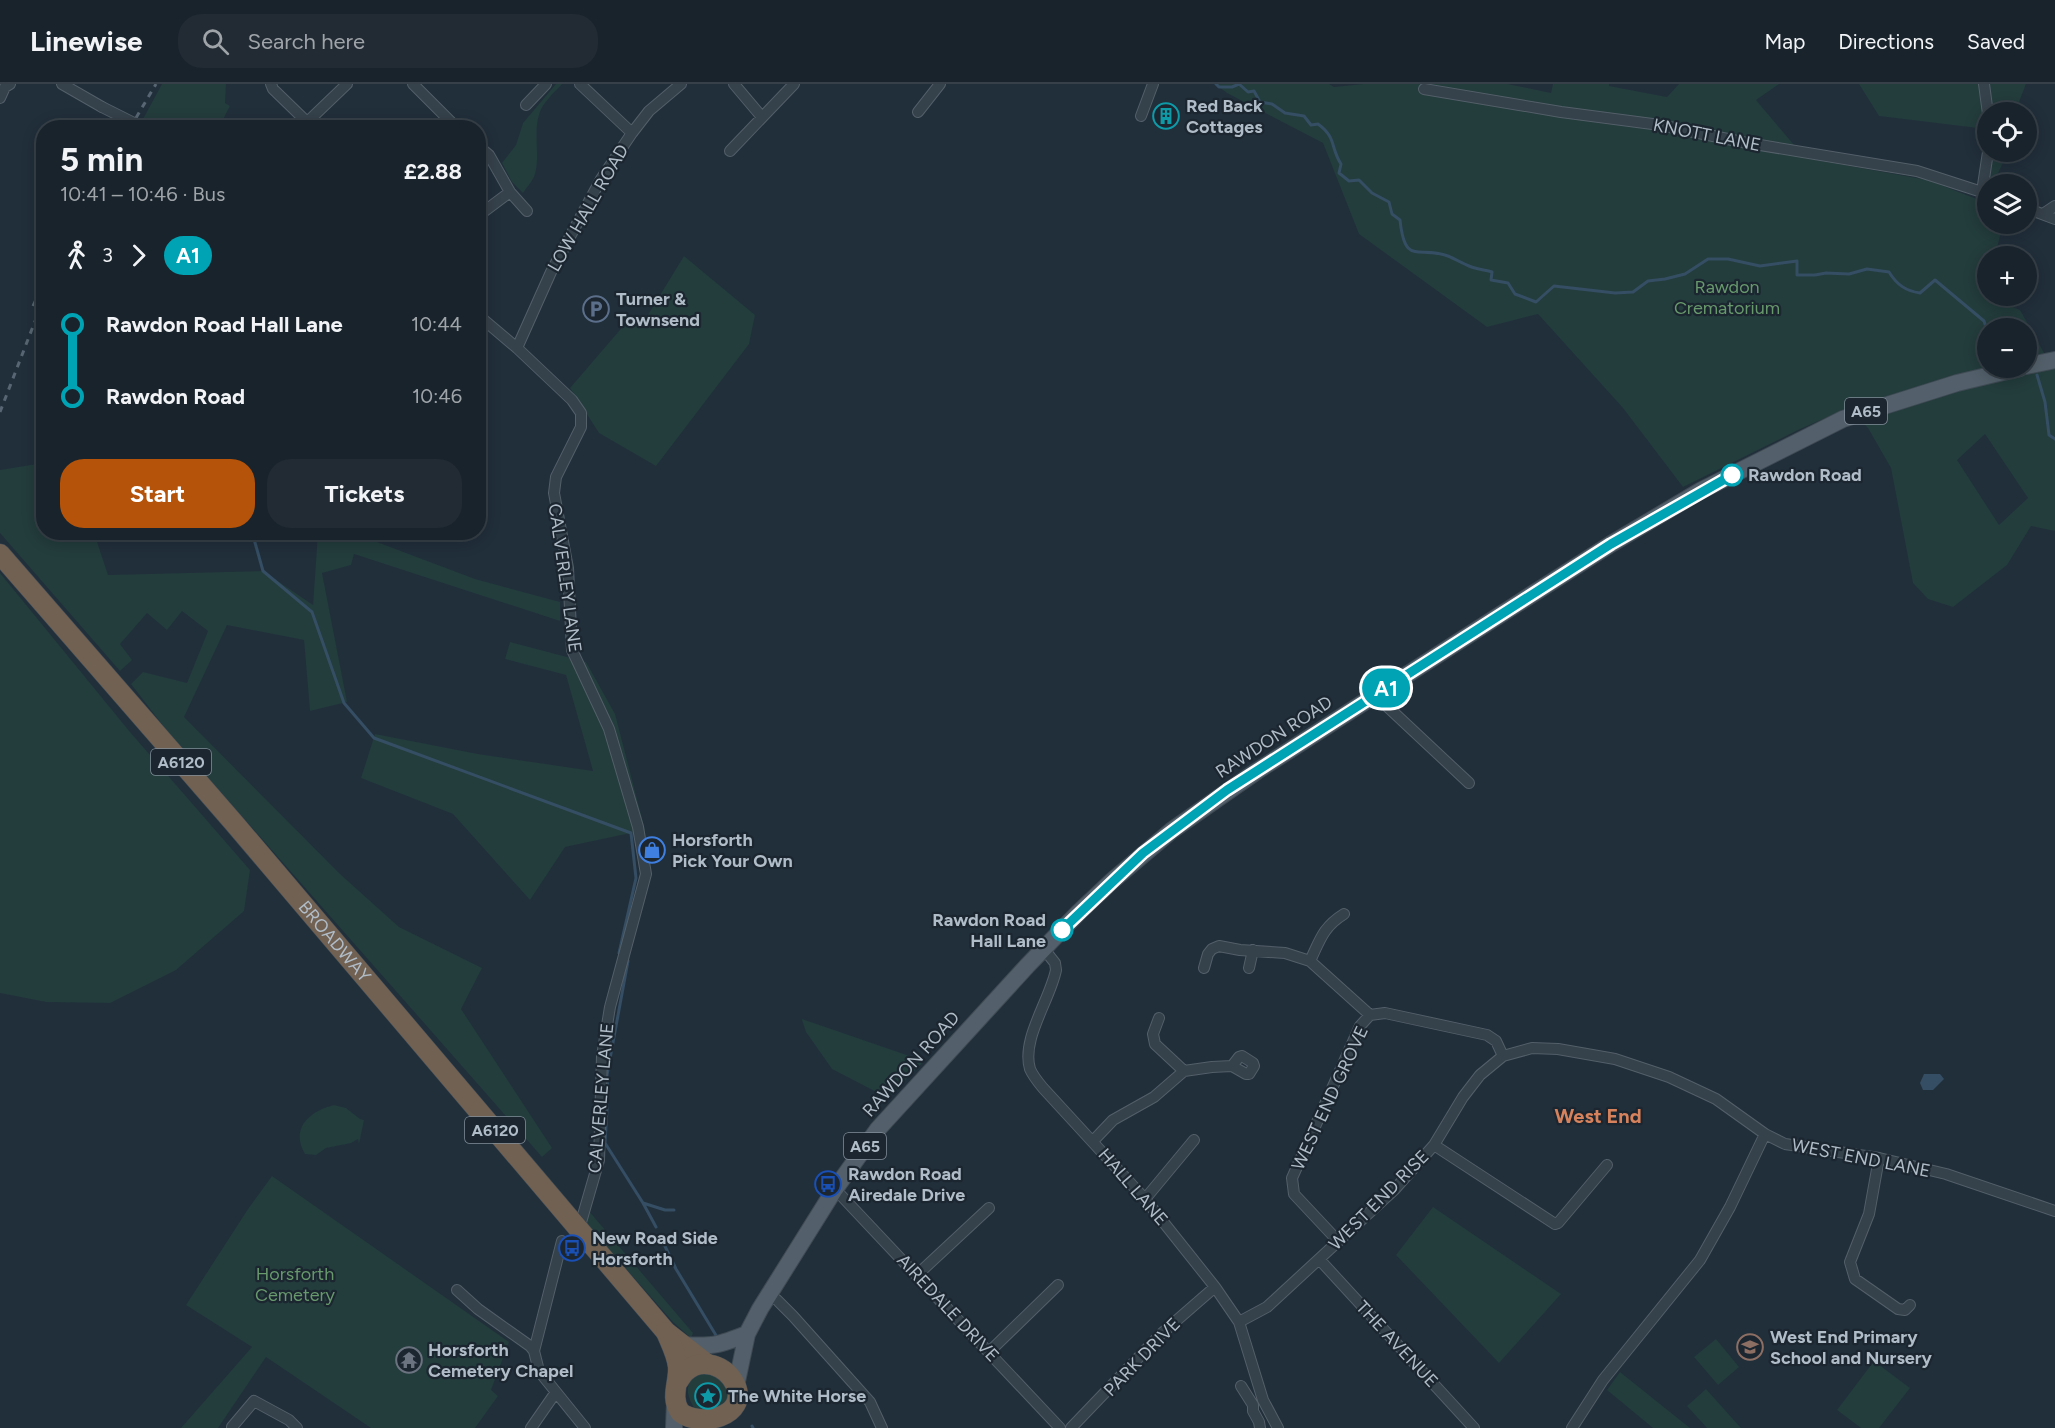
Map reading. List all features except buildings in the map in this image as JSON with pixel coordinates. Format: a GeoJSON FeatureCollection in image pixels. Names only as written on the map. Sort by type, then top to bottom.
{"type":"FeatureCollection","features":[{"type":"Feature","properties":{"kind":"highway","name":"BROADWAY"},"geometry":{"type":"LineString","coordinates":[[0,554],[242,832],[666,1332]]}},
{"type":"Feature","properties":{"kind":"highway","name":"A6120"},"geometry":{"type":"LineString","coordinates":[[666,1332],[710,1364]]}},
{"type":"Feature","properties":{"kind":"highway","name":"A6120"},"geometry":{"type":"LineString","coordinates":[[666,1332],[676,1356],[676,1392]]}},
{"type":"Feature","properties":{"kind":"highway"},"geometry":{"type":"LineString","coordinates":[[736,1396],[723,1422],[702,1427],[686,1419],[679,1411],[676,1392],[685,1372],[692,1367],[710,1364],[729,1374],[736,1396],[738,1428]]}},
{"type":"Feature","properties":{"kind":"main road","name":"A65"},"geometry":{"type":"LineString","coordinates":[[2037,364],[2055,360]]}},
{"type":"Feature","properties":{"kind":"main road","name":"RAWDON ROAD"},"geometry":{"type":"LineString","coordinates":[[736,1396],[747,1334],[835,1189],[892,1111],[1044,949],[1113,880],[1171,831],[1248,776],[1611,544],[1732,475],[1843,418],[1977,378]]}},
{"type":"Feature","properties":{"kind":"main road","name":"RAWDON ROAD"},"geometry":{"type":"LineString","coordinates":[[710,1364],[747,1334]]}},
{"type":"Feature","properties":{"kind":"main road"},"geometry":{"type":"LineString","coordinates":[[683,1345],[704,1347],[718,1345],[747,1334]]}},
{"type":"Feature","properties":{"kind":"main road"},"geometry":{"type":"LineString","coordinates":[[674,1428],[676,1392]]}},
{"type":"Feature","properties":{"kind":"street"},"geometry":{"type":"LineString","coordinates":[[0,98],[5,87],[10,84]]}},
{"type":"Feature","properties":{"kind":"street"},"geometry":{"type":"LineString","coordinates":[[62,84],[128,120]]}},
{"type":"Feature","properties":{"kind":"street"},"geometry":{"type":"LineString","coordinates":[[271,84],[300,120]]}},
{"type":"Feature","properties":{"kind":"street"},"geometry":{"type":"LineString","coordinates":[[308,120],[346,84]]}},
{"type":"Feature","properties":{"kind":"street"},"geometry":{"type":"LineString","coordinates":[[413,84],[445,120]]}},
{"type":"Feature","properties":{"kind":"street"},"geometry":{"type":"LineString","coordinates":[[526,105],[546,84]]}},
{"type":"Feature","properties":{"kind":"street"},"geometry":{"type":"LineString","coordinates":[[580,84],[632,133]]}},
{"type":"Feature","properties":{"kind":"street","name":"LOW HALL ROAD"},"geometry":{"type":"LineString","coordinates":[[517,348],[551,272],[601,178],[649,111],[681,84]]}},
{"type":"Feature","properties":{"kind":"street"},"geometry":{"type":"LineString","coordinates":[[734,84],[761,116]]}},
{"type":"Feature","properties":{"kind":"street"},"geometry":{"type":"LineString","coordinates":[[730,151],[794,84]]}},
{"type":"Feature","properties":{"kind":"street"},"geometry":{"type":"LineString","coordinates":[[918,112],[940,84]]}},
{"type":"Feature","properties":{"kind":"street"},"geometry":{"type":"LineString","coordinates":[[1142,116],[1153,84]]}},
{"type":"Feature","properties":{"kind":"street"},"geometry":{"type":"LineString","coordinates":[[1984,84],[1986,102]]}},
{"type":"Feature","properties":{"kind":"street","name":"KNOTT LANE"},"geometry":{"type":"LineString","coordinates":[[1424,89],[1561,112],[1660,125],[1742,142],[1917,171],[1977,190]]}},
{"type":"Feature","properties":{"kind":"street"},"geometry":{"type":"LineString","coordinates":[[486,153],[510,192],[527,211]]}},
{"type":"Feature","properties":{"kind":"street"},"geometry":{"type":"LineString","coordinates":[[486,210],[510,192]]}},
{"type":"Feature","properties":{"kind":"street"},"geometry":{"type":"LineString","coordinates":[[2043,214],[2055,206]]}},
{"type":"Feature","properties":{"kind":"street"},"geometry":{"type":"LineString","coordinates":[[2037,212],[2055,219]]}},
{"type":"Feature","properties":{"kind":"street","name":"CALVERLEY LANE"},"geometry":{"type":"LineString","coordinates":[[486,322],[572,400],[581,413],[581,427],[556,477],[554,493],[567,568],[572,650],[609,729],[640,833],[646,874],[610,1007],[602,1056],[599,1160],[579,1229]]}},
{"type":"Feature","properties":{"kind":"street"},"geometry":{"type":"LineString","coordinates":[[1375,695],[1469,783]]}},
{"type":"Feature","properties":{"kind":"street"},"geometry":{"type":"LineString","coordinates":[[1310,962],[1326,928],[1344,914]]}},
{"type":"Feature","properties":{"kind":"street"},"geometry":{"type":"LineString","coordinates":[[1204,968],[1208,954],[1215,946],[1285,953],[1310,962],[1370,1015]]}},
{"type":"Feature","properties":{"kind":"street","name":"HALL LANE"},"geometry":{"type":"LineString","coordinates":[[1044,949],[1055,963],[1056,970],[1030,1044],[1030,1066],[1035,1078],[1145,1199],[1215,1287],[1239,1322],[1263,1400],[1278,1428]]}},
{"type":"Feature","properties":{"kind":"street"},"geometry":{"type":"LineString","coordinates":[[1249,968],[1252,950]]}},
{"type":"Feature","properties":{"kind":"street","name":"WEST END GROVE"},"geometry":{"type":"LineString","coordinates":[[1338,1241],[1294,1194],[1292,1178],[1360,1026],[1370,1015],[1385,1013],[1487,1035],[1496,1041],[1503,1056]]}},
{"type":"Feature","properties":{"kind":"street"},"geometry":{"type":"LineString","coordinates":[[1159,1018],[1153,1040],[1184,1071]]}},
{"type":"Feature","properties":{"kind":"street","name":"WEST END RISE"},"geometry":{"type":"LineString","coordinates":[[1239,1322],[1268,1307],[1395,1189],[1434,1145],[1463,1097],[1480,1076],[1503,1056],[1532,1048],[1541,1048],[1615,1059],[1669,1077],[1716,1099],[1765,1134]]}},
{"type":"Feature","properties":{"kind":"street"},"geometry":{"type":"LineString","coordinates":[[1093,1141],[1113,1120],[1154,1097],[1184,1071],[1232,1066]]}},
{"type":"Feature","properties":{"kind":"street"},"geometry":{"type":"LineString","coordinates":[[1574,1428],[1603,1380],[1700,1260],[1730,1207],[1765,1134]]}},
{"type":"Feature","properties":{"kind":"street","name":"WEST END LANE"},"geometry":{"type":"LineString","coordinates":[[1765,1134],[1785,1144],[1879,1158],[1946,1174],[2055,1211]]}},
{"type":"Feature","properties":{"kind":"street"},"geometry":{"type":"LineString","coordinates":[[1145,1199],[1194,1140]]}},
{"type":"Feature","properties":{"kind":"street"},"geometry":{"type":"LineString","coordinates":[[1434,1145],[1555,1224],[1607,1166]]}},
{"type":"Feature","properties":{"kind":"street"},"geometry":{"type":"LineString","coordinates":[[1879,1158],[1869,1214],[1850,1262],[1856,1279],[1898,1309],[1905,1310],[1910,1305]]}},
{"type":"Feature","properties":{"kind":"street","name":"AIREDALE DRIVE"},"geometry":{"type":"LineString","coordinates":[[835,1189],[1060,1428]]}},
{"type":"Feature","properties":{"kind":"street"},"geometry":{"type":"LineString","coordinates":[[917,1275],[989,1208]]}},
{"type":"Feature","properties":{"kind":"street"},"geometry":{"type":"LineString","coordinates":[[534,1351],[562,1241]]}},
{"type":"Feature","properties":{"kind":"street","name":"THE AVENUE"},"geometry":{"type":"LineString","coordinates":[[1319,1259],[1474,1428]]}},
{"type":"Feature","properties":{"kind":"street"},"geometry":{"type":"LineString","coordinates":[[989,1352],[1058,1285]]}},
{"type":"Feature","properties":{"kind":"street","name":"PARK DRIVE"},"geometry":{"type":"LineString","coordinates":[[1071,1428],[1161,1334],[1215,1287]]}},
{"type":"Feature","properties":{"kind":"street"},"geometry":{"type":"LineString","coordinates":[[457,1290],[478,1309],[530,1346],[534,1351],[539,1371],[585,1428]]}},
{"type":"Feature","properties":{"kind":"street"},"geometry":{"type":"LineString","coordinates":[[768,1296],[777,1300],[793,1316],[870,1402],[882,1428]]}},
{"type":"Feature","properties":{"kind":"street"},"geometry":{"type":"LineString","coordinates":[[1241,1386],[1253,1405],[1260,1428]]}},
{"type":"Feature","properties":{"kind":"street"},"geometry":{"type":"LineString","coordinates":[[531,1428],[556,1392]]}},
{"type":"Feature","properties":{"kind":"street"},"geometry":{"type":"LineString","coordinates":[[232,1427],[254,1401],[289,1420],[297,1428]]}},
{"type":"Feature","properties":{"kind":"green space"},"geometry":{"type":"Polygon","coordinates":[[[162,84],[226,84],[225,103],[230,106],[223,120],[143,119],[162,84]]]}},
{"type":"Feature","properties":{"kind":"green space"},"geometry":{"type":"Polygon","coordinates":[[[556,84],[562,84],[545,102],[539,115],[536,170],[533,179],[523,193],[512,182],[502,163],[516,145],[523,123],[556,84]]]}},
{"type":"Feature","properties":{"kind":"green space","name":"Rawdon Crematorium"},"geometry":{"type":"Polygon","coordinates":[[[1215,84],[1329,84],[1334,87],[1363,84],[1508,84],[1551,93],[1553,84],[1609,84],[1609,86],[1667,97],[1679,84],[1779,84],[1756,100],[1805,158],[1928,180],[1977,199],[1977,234],[2000,234],[1998,246],[1977,246],[1977,306],[2010,306],[2020,310],[2024,318],[1977,318],[1977,378],[2037,378],[2037,340],[2044,353],[2055,358],[2055,531],[2031,526],[2007,565],[1953,607],[1928,599],[1913,583],[1891,468],[1868,428],[1848,408],[1683,487],[1623,408],[1538,314],[1487,327],[1359,234],[1323,143],[1227,93],[1215,84]],[[1985,434],[1957,460],[1999,525],[2028,498],[1985,434]]]}},
{"type":"Feature","properties":{"kind":"green space"},"geometry":{"type":"Polygon","coordinates":[[[1859,84],[2026,84],[2019,102],[1977,102],[1977,128],[1879,116],[1859,84]]]}},
{"type":"Feature","properties":{"kind":"green space"},"geometry":{"type":"Polygon","coordinates":[[[1989,162],[2003,162],[1998,174],[1990,174],[1989,162]]]}},
{"type":"Feature","properties":{"kind":"green space"},"geometry":{"type":"Polygon","coordinates":[[[684,256],[755,315],[749,344],[656,466],[599,433],[570,388],[625,324],[643,323],[684,256]]]}},
{"type":"Feature","properties":{"kind":"green space"},"geometry":{"type":"Polygon","coordinates":[[[36,464],[36,540],[96,540],[108,575],[263,571],[313,605],[318,540],[372,540],[475,579],[560,602],[560,621],[354,554],[351,565],[322,573],[347,702],[310,711],[304,640],[227,625],[184,717],[340,874],[399,927],[482,968],[461,1009],[552,1148],[542,1157],[168,732],[131,684],[143,672],[187,683],[208,631],[182,611],[167,630],[147,613],[120,644],[132,660],[120,671],[0,533],[0,470],[36,464]]]}},
{"type":"Feature","properties":{"kind":"green space"},"geometry":{"type":"Polygon","coordinates":[[[0,573],[130,732],[250,870],[244,911],[176,970],[110,1003],[46,1002],[0,993],[0,573]]]}},
{"type":"Feature","properties":{"kind":"green space"},"geometry":{"type":"Polygon","coordinates":[[[510,642],[586,662],[615,714],[645,830],[565,847],[530,900],[453,814],[361,778],[375,734],[478,754],[593,771],[566,675],[505,659],[510,642]]]}},
{"type":"Feature","properties":{"kind":"green space"},"geometry":{"type":"Polygon","coordinates":[[[802,1019],[924,1061],[888,1098],[832,1069],[806,1032],[802,1019]]]}},
{"type":"Feature","properties":{"kind":"green space"},"geometry":{"type":"Polygon","coordinates":[[[334,1105],[346,1108],[364,1120],[359,1144],[358,1139],[351,1143],[326,1148],[316,1155],[305,1154],[300,1137],[305,1122],[317,1112],[334,1105]]]}},
{"type":"Feature","properties":{"kind":"green space","name":"Horsforth Cemetery"},"geometry":{"type":"Polygon","coordinates":[[[272,1176],[509,1342],[491,1390],[498,1396],[475,1428],[371,1428],[266,1357],[218,1428],[181,1428],[252,1347],[186,1305],[272,1176]]]}},
{"type":"Feature","properties":{"kind":"green space"},"geometry":{"type":"Polygon","coordinates":[[[1433,1207],[1561,1294],[1499,1363],[1396,1255],[1433,1207]]]}},
{"type":"Feature","properties":{"kind":"green space"},"geometry":{"type":"Polygon","coordinates":[[[588,1210],[693,1333],[691,1338],[673,1322],[583,1220],[588,1210]]]}},
{"type":"Feature","properties":{"kind":"green space"},"geometry":{"type":"Polygon","coordinates":[[[1716,1339],[1739,1367],[1718,1385],[1694,1357],[1716,1339]]]}},
{"type":"Feature","properties":{"kind":"green space"},"geometry":{"type":"Polygon","coordinates":[[[1874,1361],[1910,1388],[1879,1428],[1861,1428],[1837,1410],[1874,1361]]]}},
{"type":"Feature","properties":{"kind":"green space"},"geometry":{"type":"Polygon","coordinates":[[[1620,1372],[1690,1428],[1653,1428],[1607,1390],[1620,1372]]]}},
{"type":"Feature","properties":{"kind":"green space"},"geometry":{"type":"Polygon","coordinates":[[[701,1374],[709,1374],[721,1380],[727,1390],[724,1412],[695,1409],[688,1389],[691,1380],[701,1374]]]}},
{"type":"Feature","properties":{"kind":"green space"},"geometry":{"type":"Polygon","coordinates":[[[1706,1389],[1741,1428],[1707,1428],[1687,1406],[1706,1389]]]}},
{"type":"Feature","properties":{"kind":"water"},"geometry":{"type":"Polygon","coordinates":[[[1924,1074],[1940,1074],[1944,1079],[1933,1090],[1923,1090],[1920,1083],[1924,1074]]]}},
{"type":"Feature","properties":{"kind":"waterway"},"geometry":{"type":"LineString","coordinates":[[1216,84],[1219,87],[1232,87],[1239,84],[1248,92],[1254,91],[1260,102],[1272,104],[1285,113],[1304,116],[1311,125],[1318,124],[1324,129],[1331,138],[1341,164],[1339,173],[1349,181],[1359,180],[1372,193],[1389,202],[1392,214],[1400,220],[1402,235],[1409,249],[1415,252],[1438,253],[1472,267],[1492,272],[1491,280],[1508,283],[1515,294],[1536,302],[1554,286],[1615,293],[1633,292],[1648,281],[1685,274],[1708,259],[1728,259],[1760,266],[1797,261],[1797,275],[1849,274],[1867,269],[1889,272],[1902,287],[1920,293],[1935,280],[1980,318]]}},
{"type":"Feature","properties":{"kind":"waterway"},"geometry":{"type":"LineString","coordinates":[[2037,375],[2045,402],[2049,435],[2055,439]]}},
{"type":"Feature","properties":{"kind":"waterway"},"geometry":{"type":"LineString","coordinates":[[254,540],[263,571],[312,612],[344,703],[374,738],[631,833],[636,878],[619,953]]}},
{"type":"Feature","properties":{"kind":"waterway"},"geometry":{"type":"LineString","coordinates":[[628,961],[607,1075],[605,1143],[643,1203],[665,1210],[674,1210]]}},
{"type":"Feature","properties":{"kind":"waterway"},"geometry":{"type":"LineString","coordinates":[[643,1203],[656,1227]]}},
{"type":"Feature","properties":{"kind":"waterway"},"geometry":{"type":"LineString","coordinates":[[660,1236],[676,1269],[717,1337]]}},
{"type":"Feature","properties":{"kind":"railway"},"geometry":{"type":"LineString","coordinates":[[135,120],[156,84]]}},
{"type":"Feature","properties":{"kind":"railway"},"geometry":{"type":"LineString","coordinates":[[33,306],[36,299]]}},
{"type":"Feature","properties":{"kind":"railway"},"geometry":{"type":"LineString","coordinates":[[0,412],[36,319]]}},
{"type":"Feature","properties":{"kind":"bus line","name":"A1"},"geometry":{"type":"LineString","coordinates":[[1062,930],[1143,853],[1227,790],[1611,544],[1732,475]]}},
{"type":"Feature","properties":{"kind":"place","name":"Red Back Cottages"},"geometry":{"type":"Point","coordinates":[1166,116]}},
{"type":"Feature","properties":{"kind":"place","name":"Turner & Townsend"},"geometry":{"type":"Point","coordinates":[596,309]}},
{"type":"Feature","properties":{"kind":"place","name":"Rawdon Road"},"geometry":{"type":"Point","coordinates":[1732,475]}},
{"type":"Feature","properties":{"kind":"place","name":"Horsforth Pick Your Own"},"geometry":{"type":"Point","coordinates":[652,850]}},
{"type":"Feature","properties":{"kind":"place","name":"Rawdon Road Hall Lane"},"geometry":{"type":"Point","coordinates":[1062,930]}},
{"type":"Feature","properties":{"kind":"place","name":"Rawdon Road Airedale Drive"},"geometry":{"type":"Point","coordinates":[828,1184]}},
{"type":"Feature","properties":{"kind":"place","name":"New Road Side Horsforth"},"geometry":{"type":"Point","coordinates":[572,1248]}},
{"type":"Feature","properties":{"kind":"place","name":"West End Primary School and Nursery"},"geometry":{"type":"Point","coordinates":[1750,1347]}},
{"type":"Feature","properties":{"kind":"place","name":"Horsforth Cemetery Chapel"},"geometry":{"type":"Point","coordinates":[409,1360]}},
{"type":"Feature","properties":{"kind":"place","name":"The White Horse"},"geometry":{"type":"Point","coordinates":[708,1396]}},
{"type":"Feature","properties":{"kind":"district","name":"West End"},"geometry":{"type":"Point","coordinates":[1598,1116]}}]}
